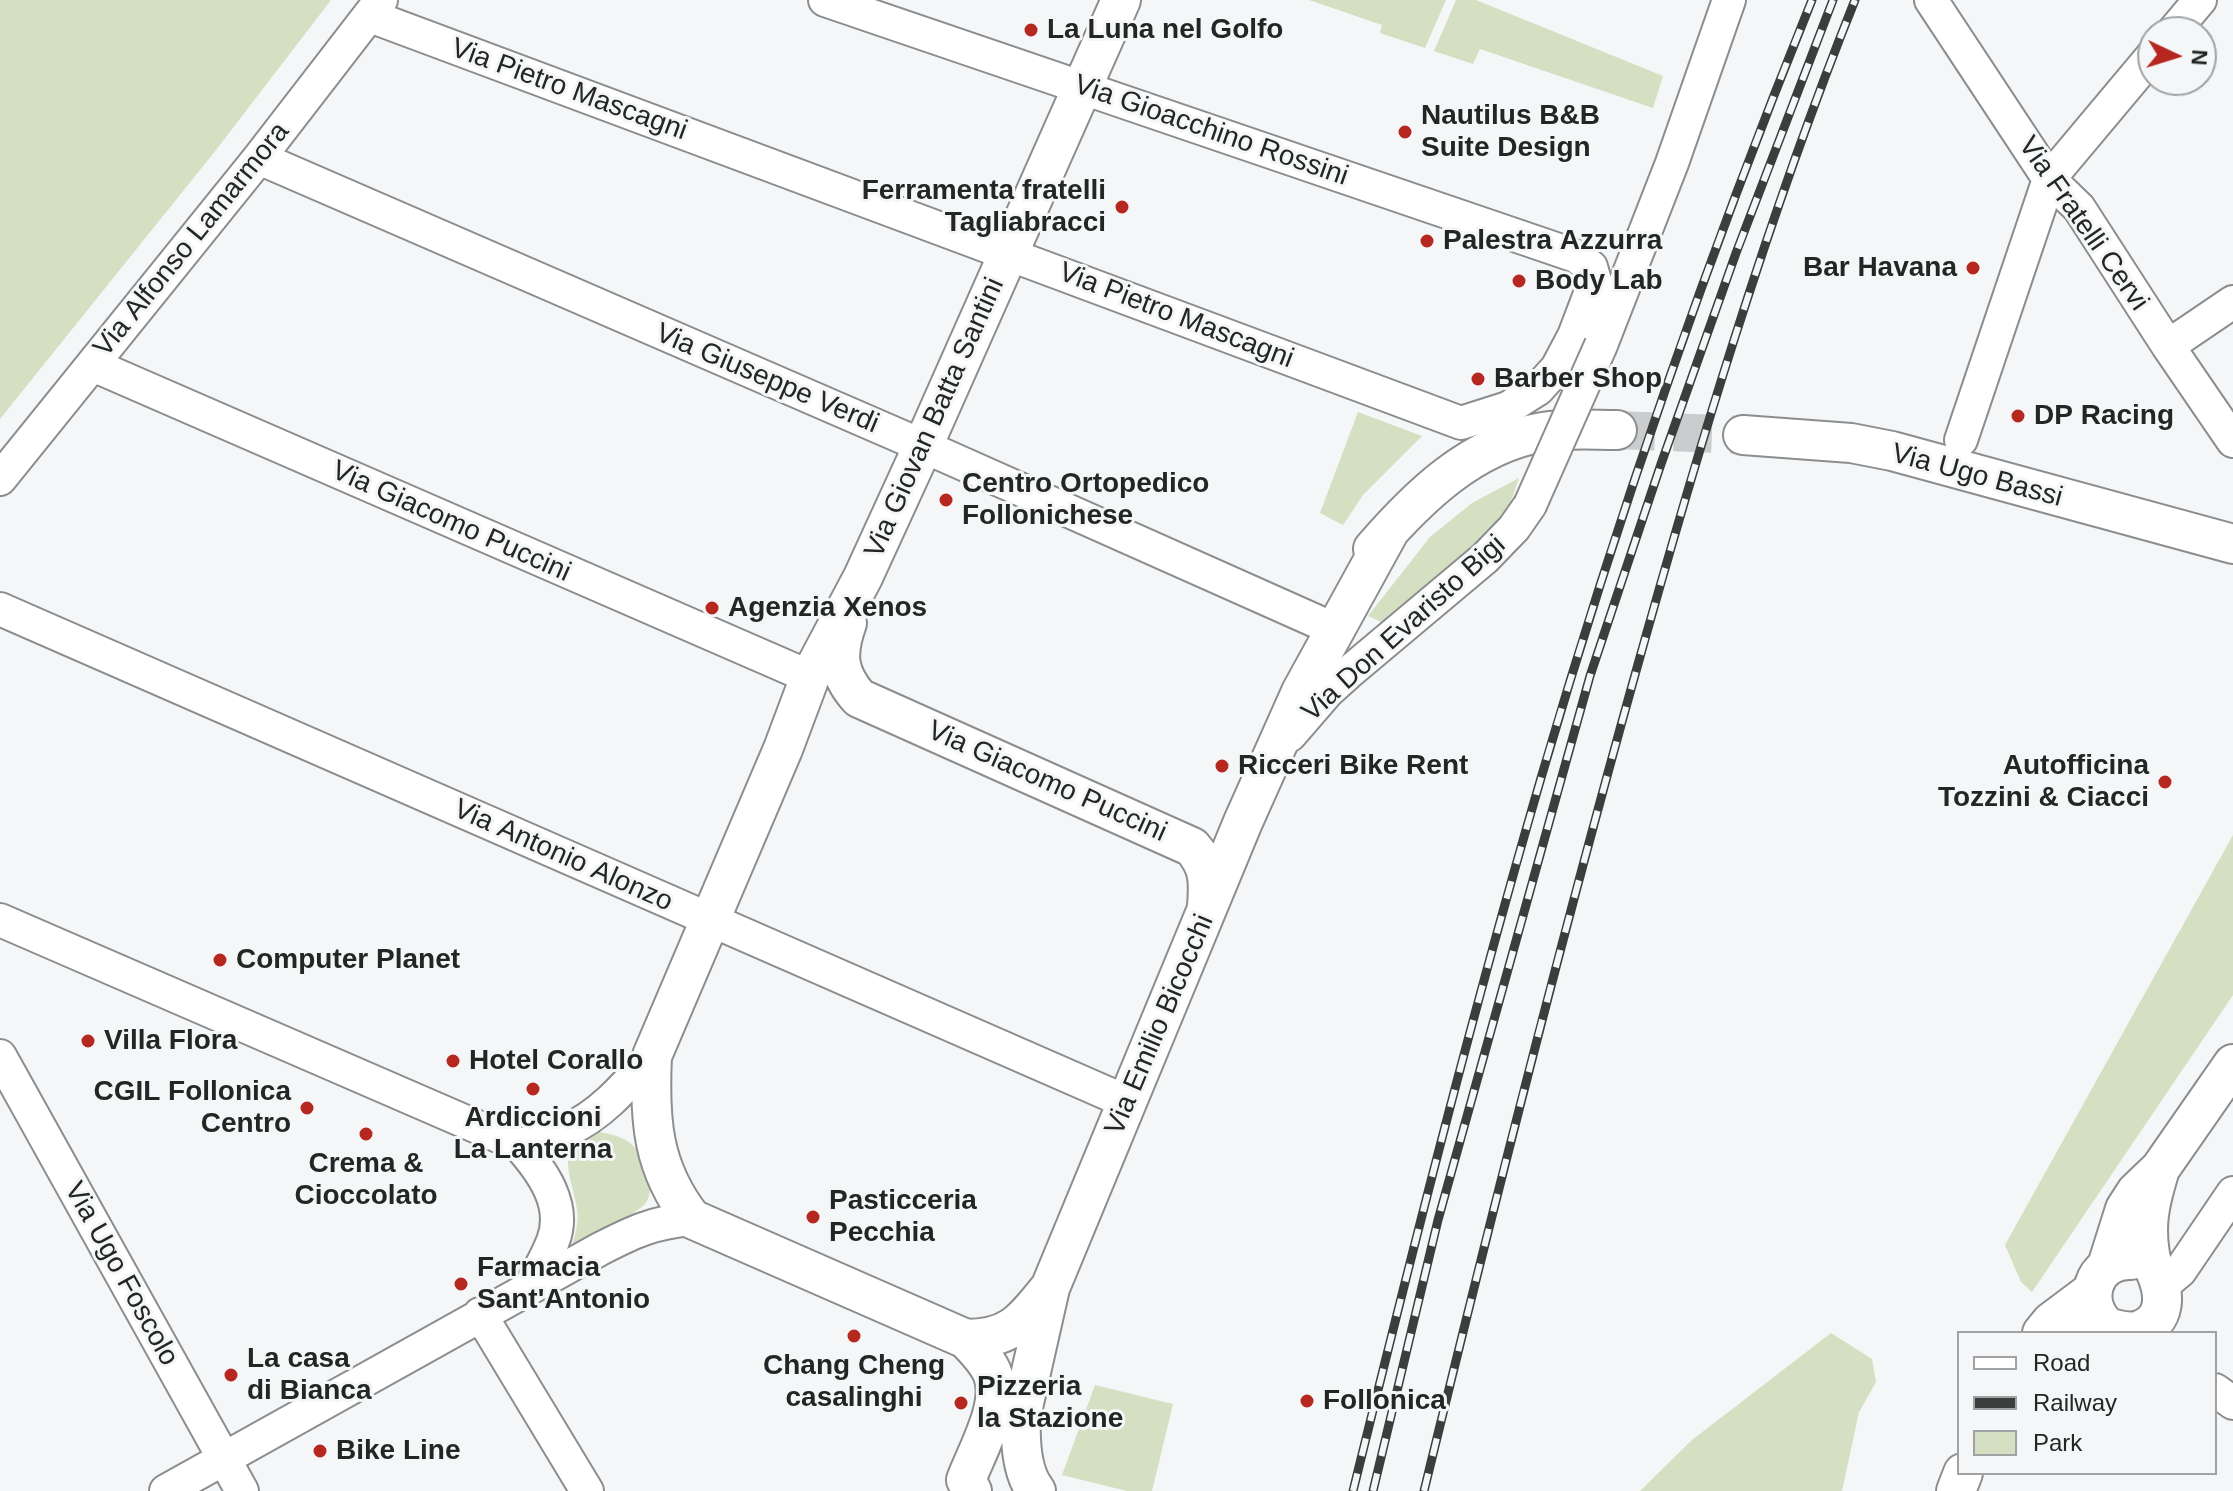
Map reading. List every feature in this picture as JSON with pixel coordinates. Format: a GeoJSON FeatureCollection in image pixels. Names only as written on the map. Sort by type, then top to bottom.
{"type":"FeatureCollection","features":[{"type":"Feature","properties":{"kind":"street","name":"Via Gioacchino Rossini"},"geometry":{"type":"LineString","coordinates":[[825,0],[1576,256],[1593,271]]}},
{"type":"Feature","properties":{"kind":"street","name":"Via Giovan Batta Santini"},"geometry":{"type":"LineString","coordinates":[[652,1056],[783,749],[810,677],[863,577],[1121,0]]}},
{"type":"Feature","properties":{"kind":"street","name":"Via Don Evaristo Bigi"},"geometry":{"type":"LineString","coordinates":[[1268,763],[1328,691],[1500,545],[1530,505],[1601,345],[1672,163],[1729,0]]}},
{"type":"Feature","properties":{"kind":"street","name":"Via Fratelli Cervi"},"geometry":{"type":"LineString","coordinates":[[1932,3],[2049,179],[2079,208],[2233,441]]}},
{"type":"Feature","properties":{"kind":"street","name":"Via Alfonso Lamarmora"},"geometry":{"type":"LineString","coordinates":[[0,479],[376,8]]}},
{"type":"Feature","properties":{"kind":"street","name":"Via Pietro Mascagni"},"geometry":{"type":"LineString","coordinates":[[376,8],[1009,254],[1461,423],[1508,408],[1538,389],[1557,368],[1594,286],[1593,271]]}},
{"type":"Feature","properties":{"kind":"street"},"geometry":{"type":"LineString","coordinates":[[1961,440],[2049,179],[2137,74]]}},
{"type":"Feature","properties":{"kind":"street","name":"Via Giuseppe Verdi"},"geometry":{"type":"LineString","coordinates":[[259,158],[923,446],[1318,622]]}},
{"type":"Feature","properties":{"kind":"street"},"geometry":{"type":"LineString","coordinates":[[2168,346],[2233,302]]}},
{"type":"Feature","properties":{"kind":"street","name":"Via Giacomo Puccini"},"geometry":{"type":"LineString","coordinates":[[93,365],[810,677]]}},
{"type":"Feature","properties":{"kind":"street","name":"Via Emilio Bicocchi"},"geometry":{"type":"LineString","coordinates":[[1268,763],[1288,694],[1318,622],[1357,567],[1420,498],[1448,475],[1504,443],[1546,432],[1617,430]]}},
{"type":"Feature","properties":{"kind":"street","name":"Via Ugo Bassi"},"geometry":{"type":"LineString","coordinates":[[1743,435],[1851,443],[1892,451],[2108,512],[2225,537]]}},
{"type":"Feature","properties":{"kind":"street","name":"Via Emilio Bicocchi"},"geometry":{"type":"LineString","coordinates":[[1050,1288],[1268,763],[1335,625],[1367,575],[1390,530]]}},
{"type":"Feature","properties":{"kind":"street"},"geometry":{"type":"LineString","coordinates":[[859,698],[846,682],[840,656],[841,639],[863,577]]}},
{"type":"Feature","properties":{"kind":"street","name":"Via Antonio Alonzo"},"geometry":{"type":"LineString","coordinates":[[0,609],[1127,1102]]}},
{"type":"Feature","properties":{"kind":"street"},"geometry":{"type":"LineString","coordinates":[[783,749],[801,726],[827,704],[840,699],[859,698]]}},
{"type":"Feature","properties":{"kind":"street","name":"Via Giacomo Puccini"},"geometry":{"type":"LineString","coordinates":[[859,698],[1192,847]]}},
{"type":"Feature","properties":{"kind":"street"},"geometry":{"type":"LineString","coordinates":[[1206,916],[1207,870],[1192,847],[1218,841],[1243,822]]}},
{"type":"Feature","properties":{"kind":"street"},"geometry":{"type":"LineString","coordinates":[[0,920],[519,1145],[538,1166],[551,1188],[556,1213],[555,1238],[530,1287]]}},
{"type":"Feature","properties":{"kind":"street","name":"Via Ugo Foscolo"},"geometry":{"type":"LineString","coordinates":[[0,1056],[242,1491]]}},
{"type":"Feature","properties":{"kind":"street"},"geometry":{"type":"LineString","coordinates":[[519,1145],[569,1130],[593,1115],[622,1090],[652,1056]]}},
{"type":"Feature","properties":{"kind":"street"},"geometry":{"type":"LineString","coordinates":[[652,1056],[650,1105],[656,1147],[674,1196],[692,1219]]}},
{"type":"Feature","properties":{"kind":"street"},"geometry":{"type":"LineString","coordinates":[[2107,1331],[2095,1312],[2099,1278],[2125,1209],[2136,1192],[2160,1169],[2233,1064]]}},
{"type":"Feature","properties":{"kind":"street"},"geometry":{"type":"LineString","coordinates":[[2160,1169],[2152,1196],[2148,1231],[2163,1298]]}},
{"type":"Feature","properties":{"kind":"street"},"geometry":{"type":"LineString","coordinates":[[2135,1331],[2156,1319],[2163,1298],[2233,1193]]}},
{"type":"Feature","properties":{"kind":"street"},"geometry":{"type":"LineString","coordinates":[[166,1491],[480,1314],[642,1227],[692,1219],[966,1339],[993,1372],[996,1386],[994,1409],[966,1487]]}},
{"type":"Feature","properties":{"kind":"street"},"geometry":{"type":"LineString","coordinates":[[2044,1331],[2051,1322],[2080,1302],[2115,1262],[2141,1262],[2163,1298]]}},
{"type":"Feature","properties":{"kind":"street"},"geometry":{"type":"LineString","coordinates":[[966,1339],[996,1337],[1015,1327],[1050,1288]]}},
{"type":"Feature","properties":{"kind":"street"},"geometry":{"type":"LineString","coordinates":[[1032,1483],[1020,1432],[1021,1416],[1050,1288]]}},
{"type":"Feature","properties":{"kind":"street"},"geometry":{"type":"LineString","coordinates":[[480,1314],[587,1491]]}},
{"type":"Feature","properties":{"kind":"street"},"geometry":{"type":"LineString","coordinates":[[966,1487],[992,1467],[1032,1483]]}},
{"type":"Feature","properties":{"kind":"green space"},"geometry":{"type":"Polygon","coordinates":[[[0,0],[331,0],[216,150],[0,419],[0,0]]]}},
{"type":"Feature","properties":{"kind":"green space"},"geometry":{"type":"Polygon","coordinates":[[[1309,0],[1446,0],[1425,48],[1380,33],[1382,25],[1309,0]]]}},
{"type":"Feature","properties":{"kind":"green space"},"geometry":{"type":"Polygon","coordinates":[[[1456,0],[1476,0],[1663,76],[1653,108],[1480,49],[1473,64],[1434,51],[1456,0]]]}},
{"type":"Feature","properties":{"kind":"green space"},"geometry":{"type":"Polygon","coordinates":[[[1358,412],[1422,436],[1363,495],[1343,525],[1320,513],[1358,412]]]}},
{"type":"Feature","properties":{"kind":"green space"},"geometry":{"type":"Polygon","coordinates":[[[1519,478],[1508,510],[1489,539],[1388,625],[1368,616],[1430,537],[1472,503],[1519,478]]]}},
{"type":"Feature","properties":{"kind":"green space"},"geometry":{"type":"Polygon","coordinates":[[[2233,835],[2233,995],[2032,1292],[2021,1282],[2005,1245],[2233,835]]]}},
{"type":"Feature","properties":{"kind":"green space"},"geometry":{"type":"Polygon","coordinates":[[[599,1132],[622,1138],[634,1147],[644,1163],[650,1190],[644,1205],[572,1247],[577,1214],[569,1173],[570,1153],[584,1138],[599,1132]]]}},
{"type":"Feature","properties":{"kind":"green space"},"geometry":{"type":"Polygon","coordinates":[[[1831,1333],[1872,1359],[1876,1382],[1859,1412],[1842,1491],[1640,1491],[1692,1440],[1831,1333]]]}},
{"type":"Feature","properties":{"kind":"green space"},"geometry":{"type":"Polygon","coordinates":[[[1095,1385],[1173,1404],[1152,1491],[1127,1491],[1062,1475],[1095,1385]]]}},
{"type":"Feature","properties":{"kind":"tunnel"},"geometry":{"type":"LineString","coordinates":[[1617,430],[1743,435]]}},
{"type":"Feature","properties":{"kind":"railway"},"geometry":{"type":"LineString","coordinates":[[1353,1491],[1467,1044],[1601,581],[1701,288],[1812,0]]}},
{"type":"Feature","properties":{"kind":"railway"},"geometry":{"type":"LineString","coordinates":[[1373,1491],[1438,1220],[1590,676],[1736,253],[1833,0]]}},
{"type":"Feature","properties":{"kind":"railway"},"geometry":{"type":"LineString","coordinates":[[1424,1491],[1551,985],[1657,596],[1763,253],[1855,0]]}},
{"type":"Feature","properties":{"kind":"place","name":"La Luna nel Golfo"},"geometry":{"type":"Point","coordinates":[1031,30]}},
{"type":"Feature","properties":{"kind":"place","name":"Nautilus B&B Suite Design"},"geometry":{"type":"Point","coordinates":[1405,132]}},
{"type":"Feature","properties":{"kind":"place","name":"Ferramenta fratelli Tagliabracci"},"geometry":{"type":"Point","coordinates":[1122,207]}},
{"type":"Feature","properties":{"kind":"place","name":"Palestra Azzurra"},"geometry":{"type":"Point","coordinates":[1427,241]}},
{"type":"Feature","properties":{"kind":"place","name":"Bar Havana"},"geometry":{"type":"Point","coordinates":[1973,268]}},
{"type":"Feature","properties":{"kind":"place","name":"Body Lab"},"geometry":{"type":"Point","coordinates":[1519,281]}},
{"type":"Feature","properties":{"kind":"place","name":"Barber Shop"},"geometry":{"type":"Point","coordinates":[1478,379]}},
{"type":"Feature","properties":{"kind":"place","name":"DP Racing"},"geometry":{"type":"Point","coordinates":[2018,416]}},
{"type":"Feature","properties":{"kind":"place","name":"Centro Ortopedico Follonichese"},"geometry":{"type":"Point","coordinates":[946,500]}},
{"type":"Feature","properties":{"kind":"place","name":"Agenzia Xenos"},"geometry":{"type":"Point","coordinates":[712,608]}},
{"type":"Feature","properties":{"kind":"place","name":"Ricceri Bike Rent"},"geometry":{"type":"Point","coordinates":[1222,766]}},
{"type":"Feature","properties":{"kind":"place","name":"Autofficina Tozzini & Ciacci"},"geometry":{"type":"Point","coordinates":[2165,782]}},
{"type":"Feature","properties":{"kind":"place","name":"Computer Planet"},"geometry":{"type":"Point","coordinates":[220,960]}},
{"type":"Feature","properties":{"kind":"place","name":"Villa Flora"},"geometry":{"type":"Point","coordinates":[88,1041]}},
{"type":"Feature","properties":{"kind":"place","name":"Hotel Corallo"},"geometry":{"type":"Point","coordinates":[453,1061]}},
{"type":"Feature","properties":{"kind":"place","name":"Ardiccioni La Lanterna"},"geometry":{"type":"Point","coordinates":[533,1089]}},
{"type":"Feature","properties":{"kind":"place","name":"CGIL Follonica Centro"},"geometry":{"type":"Point","coordinates":[307,1108]}},
{"type":"Feature","properties":{"kind":"place","name":"Crema & Cioccolato"},"geometry":{"type":"Point","coordinates":[366,1134]}},
{"type":"Feature","properties":{"kind":"place","name":"Pasticceria Pecchia"},"geometry":{"type":"Point","coordinates":[813,1217]}},
{"type":"Feature","properties":{"kind":"place","name":"Farmacia Sant'Antonio"},"geometry":{"type":"Point","coordinates":[461,1284]}},
{"type":"Feature","properties":{"kind":"place","name":"Chang Cheng casalinghi"},"geometry":{"type":"Point","coordinates":[854,1336]}},
{"type":"Feature","properties":{"kind":"place","name":"La casa di Bianca"},"geometry":{"type":"Point","coordinates":[231,1375]}},
{"type":"Feature","properties":{"kind":"place","name":"Follonica"},"geometry":{"type":"Point","coordinates":[1307,1401]}},
{"type":"Feature","properties":{"kind":"place","name":"Pizzeria la Stazione"},"geometry":{"type":"Point","coordinates":[961,1403]}},
{"type":"Feature","properties":{"kind":"place","name":"Bike Line"},"geometry":{"type":"Point","coordinates":[320,1451]}}]}
